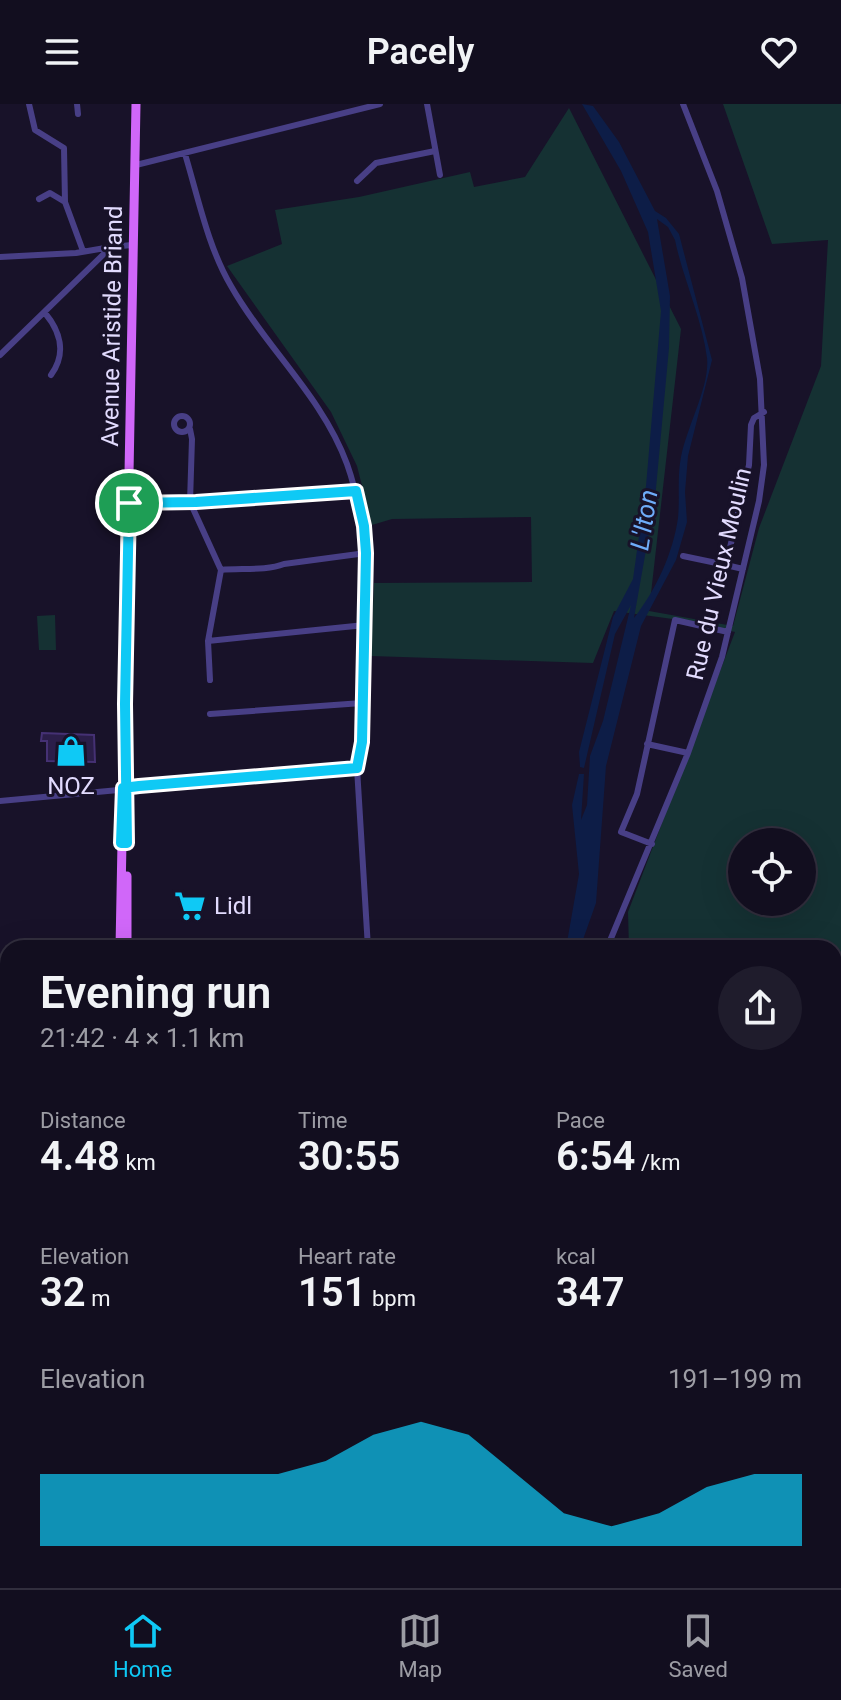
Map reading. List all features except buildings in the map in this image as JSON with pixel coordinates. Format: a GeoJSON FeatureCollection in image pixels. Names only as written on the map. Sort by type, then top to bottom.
{"type":"FeatureCollection","features":[{"type":"Feature","properties":{"kind":"main road","name":"Avenue Aristide Briand"},"geometry":{"type":"LineString","coordinates":[[120,940],[136,104]]}},
{"type":"Feature","properties":{"kind":"main road","name":"Avenue Aristide Briand"},"geometry":{"type":"LineString","coordinates":[[124,843],[127,940]]}},
{"type":"Feature","properties":{"kind":"street"},"geometry":{"type":"LineString","coordinates":[[29,104],[35,130],[64,148],[65,202],[83,251]]}},
{"type":"Feature","properties":{"kind":"street"},"geometry":{"type":"LineString","coordinates":[[77,104],[78,114]]}},
{"type":"Feature","properties":{"kind":"street"},"geometry":{"type":"LineString","coordinates":[[136,165],[380,104]]}},
{"type":"Feature","properties":{"kind":"street"},"geometry":{"type":"LineString","coordinates":[[427,104],[440,175]]}},
{"type":"Feature","properties":{"kind":"street","name":"Rue du Vieux Moulin"},"geometry":{"type":"LineString","coordinates":[[610,940],[688,753],[728,632],[764,465],[764,412],[742,278],[717,191],[683,104]]}},
{"type":"Feature","properties":{"kind":"street"},"geometry":{"type":"LineString","coordinates":[[357,181],[376,163],[435,151]]}},
{"type":"Feature","properties":{"kind":"street"},"geometry":{"type":"LineString","coordinates":[[185,154],[230,285],[324,414],[336,436],[356,491],[366,553],[362,742],[357,768],[368,940]]}},
{"type":"Feature","properties":{"kind":"street"},"geometry":{"type":"LineString","coordinates":[[39,199],[50,193],[65,202]]}},
{"type":"Feature","properties":{"kind":"street"},"geometry":{"type":"LineString","coordinates":[[0,257],[132,245]]}},
{"type":"Feature","properties":{"kind":"street"},"geometry":{"type":"LineString","coordinates":[[0,355],[111,247]]}},
{"type":"Feature","properties":{"kind":"street"},"geometry":{"type":"LineString","coordinates":[[45,313],[60,336],[57,367],[51,375]]}},
{"type":"Feature","properties":{"kind":"street"},"geometry":{"type":"LineString","coordinates":[[726,565],[749,465],[751,425],[754,418],[764,412]]}},
{"type":"Feature","properties":{"kind":"street"},"geometry":{"type":"LineString","coordinates":[[190,429],[190,502],[221,570],[208,641],[210,680]]}},
{"type":"Feature","properties":{"kind":"street"},"geometry":{"type":"LineString","coordinates":[[129,503],[356,491]]}},
{"type":"Feature","properties":{"kind":"street"},"geometry":{"type":"LineString","coordinates":[[221,570],[271,568],[366,553]]}},
{"type":"Feature","properties":{"kind":"street"},"geometry":{"type":"LineString","coordinates":[[683,556],[743,569]]}},
{"type":"Feature","properties":{"kind":"street"},"geometry":{"type":"LineString","coordinates":[[652,844],[621,832],[637,794],[675,620],[728,632]]}},
{"type":"Feature","properties":{"kind":"street"},"geometry":{"type":"LineString","coordinates":[[208,641],[365,625]]}},
{"type":"Feature","properties":{"kind":"street"},"geometry":{"type":"LineString","coordinates":[[210,714],[362,703]]}},
{"type":"Feature","properties":{"kind":"street"},"geometry":{"type":"LineString","coordinates":[[647,744],[688,753]]}},
{"type":"Feature","properties":{"kind":"street"},"geometry":{"type":"LineString","coordinates":[[0,801],[357,768]]}},
{"type":"Feature","properties":{"kind":"green space"},"geometry":{"type":"Polygon","coordinates":[[[723,104],[841,104],[841,940],[629,940],[628,912],[735,632],[680,620],[614,611],[593,663],[371,656],[374,583],[532,582],[531,517],[392,519],[372,525],[357,466],[331,412],[227,266],[282,244],[275,210],[359,197],[470,172],[474,187],[525,177],[569,108],[681,329],[649,611],[733,626],[759,528],[821,366],[828,240],[772,244],[723,104]]]}},
{"type":"Feature","properties":{"kind":"green space"},"geometry":{"type":"Polygon","coordinates":[[[55,615],[56,650],[39,650],[37,616],[55,615]]]}},
{"type":"Feature","properties":{"kind":"water","name":"L'Iton"},"geometry":{"type":"Polygon","coordinates":[[[582,104],[593,106],[619,142],[655,211],[666,218],[679,234],[712,360],[688,456],[685,492],[687,522],[676,560],[641,626],[606,766],[596,903],[583,940],[567,940],[579,874],[572,805],[579,774],[584,774],[581,820],[587,805],[590,756],[603,721],[631,605],[615,634],[584,768],[580,767],[579,752],[613,617],[633,579],[646,486],[661,311],[648,232],[621,171],[582,104]],[[657,219],[670,296],[669,348],[655,499],[634,618],[668,558],[678,518],[681,457],[707,369],[701,328],[675,240],[668,227],[657,219]]]}},
{"type":"Feature","properties":{"kind":"place","name":"NOZ"},"geometry":{"type":"Point","coordinates":[71,751]}},
{"type":"Feature","properties":{"kind":"place","name":"Lidl"},"geometry":{"type":"Point","coordinates":[190,906]}},
{"type":"Feature","properties":{"kind":"route"},"geometry":{"type":"LineString","coordinates":[[129,503],[125,704],[127,788],[127,843],[121,843],[123,788],[127,788],[139,786],[357,768],[362,742],[366,553],[356,491],[196,502],[129,503]]}}]}
